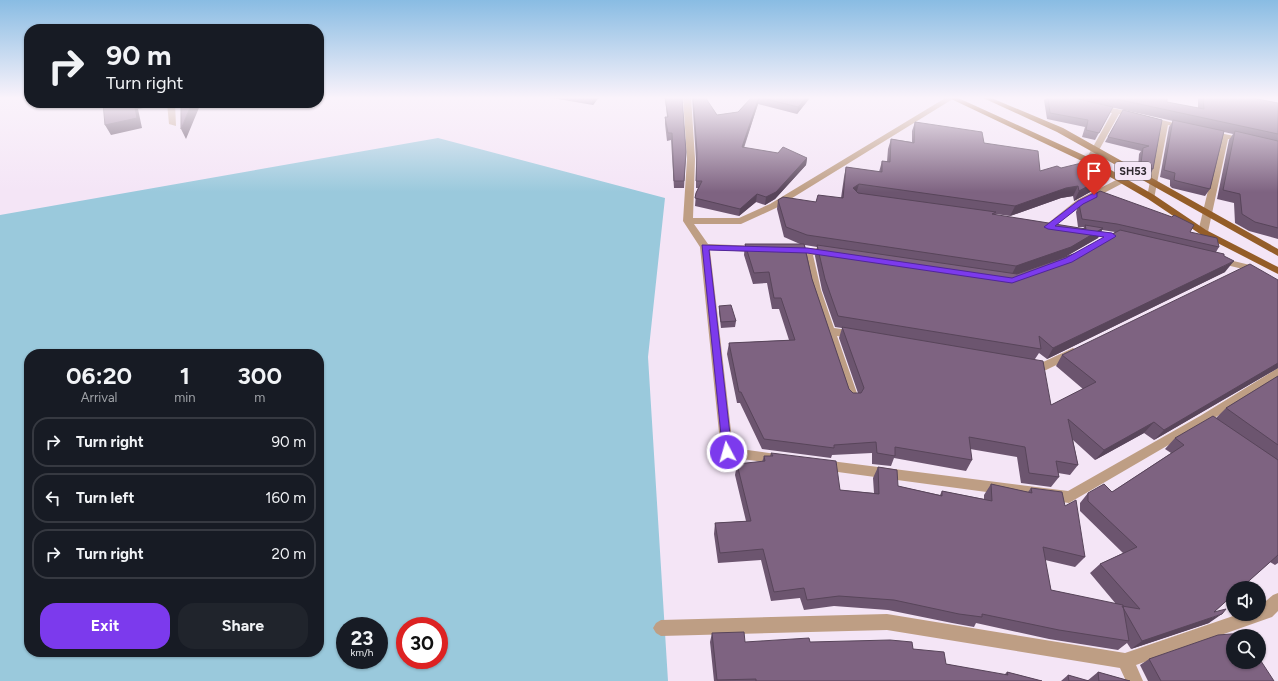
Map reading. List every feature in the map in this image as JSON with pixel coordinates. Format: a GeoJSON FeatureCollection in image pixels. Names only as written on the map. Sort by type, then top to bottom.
{"type":"FeatureCollection","features":[{"type":"Feature","properties":{"kind":"main road","name":"SH53"},"geometry":{"type":"LineString","coordinates":[[1019,129],[1089,162],[1122,180],[1151,197],[1251,264],[1278,271]]}},
{"type":"Feature","properties":{"kind":"main road","name":"SH53"},"geometry":{"type":"LineString","coordinates":[[1057,129],[1278,253]]}},
{"type":"Feature","properties":{"kind":"street"},"geometry":{"type":"LineString","coordinates":[[689,129],[691,158],[688,221],[705,247],[727,452],[789,460]]}},
{"type":"Feature","properties":{"kind":"street"},"geometry":{"type":"LineString","coordinates":[[688,221],[741,221],[774,206],[900,129]]}},
{"type":"Feature","properties":{"kind":"street"},"geometry":{"type":"LineString","coordinates":[[1089,162],[1107,129]]}},
{"type":"Feature","properties":{"kind":"street"},"geometry":{"type":"LineString","coordinates":[[1151,197],[1164,129]]}},
{"type":"Feature","properties":{"kind":"street"},"geometry":{"type":"LineString","coordinates":[[1194,129],[1255,142]]}},
{"type":"Feature","properties":{"kind":"street"},"geometry":{"type":"LineString","coordinates":[[1203,232],[1225,136]]}},
{"type":"Feature","properties":{"kind":"street"},"geometry":{"type":"LineString","coordinates":[[1048,227],[1080,202],[1122,180]]}},
{"type":"Feature","properties":{"kind":"street"},"geometry":{"type":"LineString","coordinates":[[1036,225],[1062,229]]}},
{"type":"Feature","properties":{"kind":"street"},"geometry":{"type":"LineString","coordinates":[[1077,231],[1135,241]]}},
{"type":"Feature","properties":{"kind":"street"},"geometry":{"type":"LineString","coordinates":[[1100,243],[1112,236]]}},
{"type":"Feature","properties":{"kind":"street"},"geometry":{"type":"LineString","coordinates":[[705,247],[767,249]]}},
{"type":"Feature","properties":{"kind":"street"},"geometry":{"type":"LineString","coordinates":[[783,250],[807,250],[838,255]]}},
{"type":"Feature","properties":{"kind":"street"},"geometry":{"type":"LineString","coordinates":[[807,250],[816,290],[853,399]]}},
{"type":"Feature","properties":{"kind":"street"},"geometry":{"type":"LineString","coordinates":[[1210,258],[1251,264]]}},
{"type":"Feature","properties":{"kind":"street"},"geometry":{"type":"LineString","coordinates":[[1233,274],[1251,264]]}},
{"type":"Feature","properties":{"kind":"street"},"geometry":{"type":"LineString","coordinates":[[831,331],[862,336]]}},
{"type":"Feature","properties":{"kind":"street"},"geometry":{"type":"LineString","coordinates":[[1018,363],[1042,367],[1084,346]]}},
{"type":"Feature","properties":{"kind":"street"},"geometry":{"type":"LineString","coordinates":[[812,463],[1069,497],[1204,419],[1278,372]]}},
{"type":"Feature","properties":{"kind":"street"},"geometry":{"type":"LineString","coordinates":[[1204,419],[1216,428]]}},
{"type":"Feature","properties":{"kind":"street"},"geometry":{"type":"LineString","coordinates":[[660,628],[887,622],[1125,661],[1267,612],[1278,600]]}},
{"type":"Feature","properties":{"kind":"street"},"geometry":{"type":"LineString","coordinates":[[1125,661],[1135,681]]}},
{"type":"Feature","properties":{"kind":"water"},"geometry":{"type":"Polygon","coordinates":[[[438,138],[665,198],[648,357],[668,681],[0,681],[0,215],[438,138]]]}},
{"type":"Feature","properties":{"kind":"building"},"geometry":{"type":"Polygon","coordinates":[[[667,129],[684,129],[686,152],[684,181],[674,181],[672,133],[668,133],[667,129]]]}},
{"type":"Feature","properties":{"kind":"building"},"geometry":{"type":"Polygon","coordinates":[[[695,129],[748,129],[742,147],[778,153],[783,147],[807,158],[776,192],[766,197],[757,194],[740,209],[695,198],[702,181],[696,181],[697,152],[695,129]]]}},
{"type":"Feature","properties":{"kind":"building"},"geometry":{"type":"Polygon","coordinates":[[[915,129],[960,129],[982,132],[984,143],[1038,151],[1040,171],[1057,166],[1061,168],[1090,161],[1106,171],[1106,176],[1079,191],[1078,186],[1066,188],[1015,206],[859,184],[853,188],[858,193],[996,212],[992,214],[1086,229],[1085,225],[1103,228],[1071,247],[1016,266],[807,235],[786,227],[778,200],[783,197],[816,202],[818,195],[843,198],[846,167],[882,172],[882,161],[890,162],[891,139],[914,143],[915,129]]]}},
{"type":"Feature","properties":{"kind":"building"},"geometry":{"type":"Polygon","coordinates":[[[1086,129],[1101,129],[1099,133],[1086,130],[1086,129]]]}},
{"type":"Feature","properties":{"kind":"building"},"geometry":{"type":"Polygon","coordinates":[[[1113,129],[1160,129],[1153,169],[1141,163],[1143,148],[1149,146],[1108,137],[1113,129]]]}},
{"type":"Feature","properties":{"kind":"building"},"geometry":{"type":"Polygon","coordinates":[[[1171,129],[1214,129],[1224,131],[1210,189],[1174,180],[1175,173],[1164,170],[1171,129]]]}},
{"type":"Feature","properties":{"kind":"building"},"geometry":{"type":"Polygon","coordinates":[[[1254,129],[1278,129],[1278,134],[1254,129]]]}},
{"type":"Feature","properties":{"kind":"building"},"geometry":{"type":"Polygon","coordinates":[[[1235,131],[1278,141],[1278,228],[1255,222],[1242,214],[1240,194],[1223,190],[1235,131]]]}},
{"type":"Feature","properties":{"kind":"building"},"geometry":{"type":"Polygon","coordinates":[[[1100,191],[1172,217],[1174,215],[1194,225],[1190,232],[1217,238],[1219,247],[1117,224],[1082,219],[1079,204],[1100,191]]]}},
{"type":"Feature","properties":{"kind":"building"},"geometry":{"type":"Polygon","coordinates":[[[1120,230],[1224,254],[1224,256],[1234,261],[1053,348],[1039,336],[1041,349],[838,316],[825,279],[817,245],[1017,274],[1079,252],[1120,230]]]}},
{"type":"Feature","properties":{"kind":"building"},"geometry":{"type":"Polygon","coordinates":[[[745,244],[804,244],[812,279],[849,389],[853,393],[861,393],[864,388],[842,327],[1043,361],[1051,405],[1096,382],[1062,355],[1250,264],[1278,280],[1278,363],[1164,430],[1154,422],[1104,450],[1068,419],[1078,465],[1056,461],[1059,477],[1029,473],[1025,447],[969,437],[972,460],[895,447],[895,456],[877,453],[876,442],[834,445],[834,448],[764,439],[741,392],[739,392],[729,343],[795,340],[781,298],[774,298],[769,272],[754,273],[745,244]]]}},
{"type":"Feature","properties":{"kind":"building"},"geometry":{"type":"Polygon","coordinates":[[[731,305],[736,321],[721,322],[719,306],[731,305]]]}},
{"type":"Feature","properties":{"kind":"building"},"geometry":{"type":"Polygon","coordinates":[[[1278,376],[1278,445],[1226,408],[1278,376]]]}},
{"type":"Feature","properties":{"kind":"building"},"geometry":{"type":"Polygon","coordinates":[[[1213,416],[1278,460],[1278,555],[1249,581],[1226,581],[1226,601],[1214,612],[1226,609],[1222,614],[1142,641],[1122,606],[1140,609],[1100,564],[1137,547],[1088,501],[1088,493],[1104,484],[1112,492],[1184,445],[1175,438],[1213,416]]]}},
{"type":"Feature","properties":{"kind":"building"},"geometry":{"type":"Polygon","coordinates":[[[771,453],[836,461],[840,490],[879,494],[878,467],[897,470],[898,486],[942,496],[942,491],[992,501],[991,484],[1032,493],[1031,488],[1062,492],[1065,506],[1076,500],[1085,557],[1043,547],[1051,590],[1123,605],[1129,641],[1059,630],[982,614],[982,617],[959,614],[894,600],[839,596],[807,600],[804,588],[774,592],[763,549],[720,553],[715,523],[751,521],[737,464],[765,461],[764,456],[773,456],[771,453]]]}},
{"type":"Feature","properties":{"kind":"building"},"geometry":{"type":"Polygon","coordinates":[[[744,632],[745,642],[809,638],[810,642],[890,640],[912,642],[913,649],[944,652],[946,664],[1008,675],[1007,672],[1042,681],[717,680],[712,633],[744,632]]]}},
{"type":"Feature","properties":{"kind":"building"},"geometry":{"type":"Polygon","coordinates":[[[1226,634],[1226,669],[1266,669],[1274,681],[1161,681],[1149,659],[1218,635],[1226,634]]]}},
{"type":"Feature","properties":{"kind":"building"},"geometry":{"type":"Polygon","coordinates":[[[1098,672],[1130,681],[1099,681],[1098,672]]]}},
{"type":"Feature","properties":{"kind":"building"},"geometry":{"type":"Polygon","coordinates":[[[1068,675],[1089,681],[1069,681],[1068,675]]]}},
{"type":"Feature","properties":{"kind":"route"},"geometry":{"type":"LineString","coordinates":[[727,452],[705,247],[807,250],[1012,280],[1069,260],[1112,236],[1048,227],[1080,202],[1094,195]]}}]}
